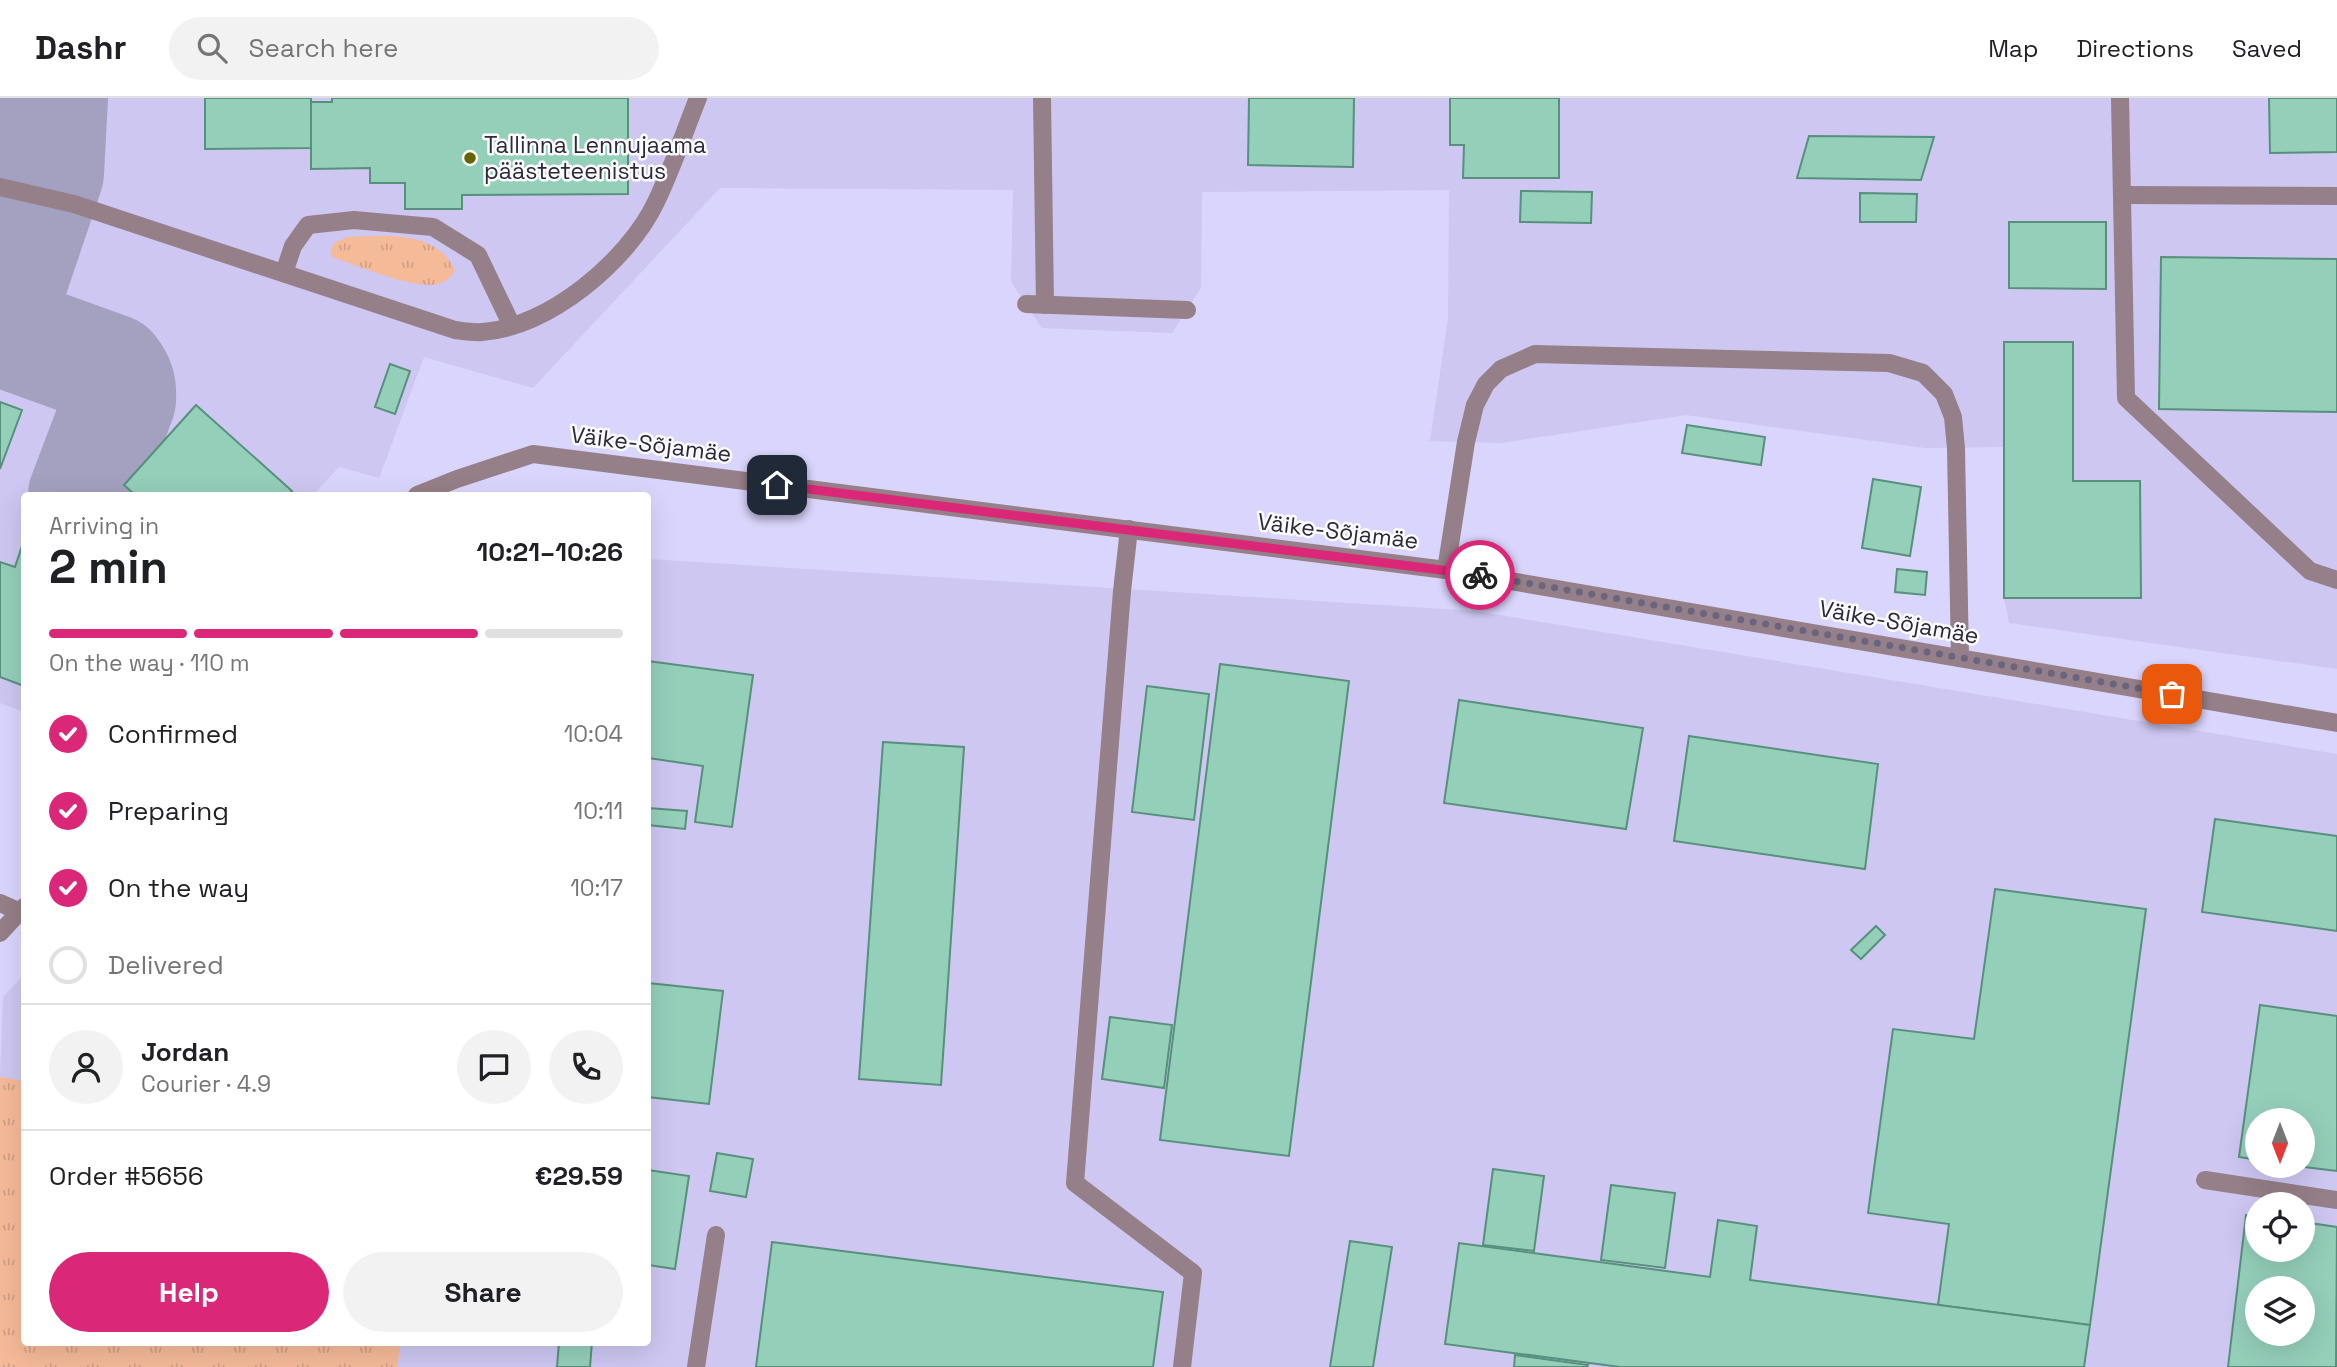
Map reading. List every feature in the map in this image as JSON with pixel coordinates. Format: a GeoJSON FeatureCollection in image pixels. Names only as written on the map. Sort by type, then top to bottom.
{"type":"FeatureCollection","features":[{"type":"Feature","properties":{"kind":"street"},"geometry":{"type":"LineString","coordinates":[[0,187],[74,204],[455,330],[482,332],[512,326],[548,311],[579,291],[622,251],[655,204],[698,98]]}},
{"type":"Feature","properties":{"kind":"street"},"geometry":{"type":"LineString","coordinates":[[1042,98],[1045,305]]}},
{"type":"Feature","properties":{"kind":"street"},"geometry":{"type":"LineString","coordinates":[[2120,98],[2126,398],[2310,571],[2337,580]]}},
{"type":"Feature","properties":{"kind":"street"},"geometry":{"type":"LineString","coordinates":[[2123,195],[2337,195]]}},
{"type":"Feature","properties":{"kind":"street"},"geometry":{"type":"LineString","coordinates":[[284,273],[293,246],[308,225],[354,220],[433,227],[478,254],[512,326]]}},
{"type":"Feature","properties":{"kind":"street"},"geometry":{"type":"LineString","coordinates":[[1026,304],[1187,310]]}},
{"type":"Feature","properties":{"kind":"street"},"geometry":{"type":"LineString","coordinates":[[1446,570],[1466,442],[1475,405],[1486,384],[1501,369],[1535,354],[1889,363],[1923,373],[1944,394],[1953,417],[1956,448],[1959,658]]}},
{"type":"Feature","properties":{"kind":"street","name":"Väike-Sõjamäe"},"geometry":{"type":"LineString","coordinates":[[424,492],[457,478],[533,454],[1446,570],[2337,723]]}},
{"type":"Feature","properties":{"kind":"street"},"geometry":{"type":"LineString","coordinates":[[1129,529],[1075,1183],[1194,1273],[1182,1367]]}},
{"type":"Feature","properties":{"kind":"street"},"geometry":{"type":"LineString","coordinates":[[0,903],[21,909]]}},
{"type":"Feature","properties":{"kind":"street"},"geometry":{"type":"LineString","coordinates":[[0,933],[21,910]]}},
{"type":"Feature","properties":{"kind":"street"},"geometry":{"type":"LineString","coordinates":[[2204,1180],[2337,1200]]}},
{"type":"Feature","properties":{"kind":"street"},"geometry":{"type":"LineString","coordinates":[[696,1367],[716,1235]]}},
{"type":"Feature","properties":{"kind":"shaded area"},"geometry":{"type":"Polygon","coordinates":[[[0,98],[2337,98],[2337,669],[2009,623],[2004,598],[2004,447],[1925,448],[1686,415],[1501,443],[1430,441],[1448,318],[1449,190],[1202,192],[1201,288],[1172,333],[1042,328],[1011,282],[1013,190],[720,188],[533,388],[424,357],[379,478],[339,467],[316,492],[21,492],[21,711],[0,703],[0,98]]]}},
{"type":"Feature","properties":{"kind":"shaded area"},"geometry":{"type":"Polygon","coordinates":[[[651,559],[1476,611],[2337,754],[2337,1367],[397,1367],[400,1346],[651,1346],[651,559]]]}},
{"type":"Feature","properties":{"kind":"shaded area"},"geometry":{"type":"Polygon","coordinates":[[[21,977],[21,1080],[0,1077],[3,997],[21,977]]]}},
{"type":"Feature","properties":{"kind":"green space"},"geometry":{"type":"Polygon","coordinates":[[[393,236],[423,242],[436,248],[447,258],[455,271],[443,282],[428,285],[385,276],[332,257],[334,243],[347,237],[393,236]]]}},
{"type":"Feature","properties":{"kind":"green space"},"geometry":{"type":"Polygon","coordinates":[[[0,1077],[21,1080],[21,1346],[400,1346],[397,1367],[0,1367],[0,1077]]]}},
{"type":"Feature","properties":{"kind":"building"},"geometry":{"type":"Polygon","coordinates":[[[205,98],[311,98],[311,148],[205,149],[205,98]]]}},
{"type":"Feature","properties":{"kind":"building","name":"Tallinna Lennujaama päästeteenistus"},"geometry":{"type":"Polygon","coordinates":[[[332,98],[628,98],[628,194],[462,195],[462,209],[405,209],[405,183],[370,183],[370,168],[311,169],[311,102],[332,102],[332,98]]]}},
{"type":"Feature","properties":{"kind":"building"},"geometry":{"type":"Polygon","coordinates":[[[1249,98],[1354,98],[1353,167],[1248,165],[1249,98]]]}},
{"type":"Feature","properties":{"kind":"building"},"geometry":{"type":"Polygon","coordinates":[[[1450,98],[1559,98],[1559,178],[1463,178],[1464,145],[1450,145],[1450,98]]]}},
{"type":"Feature","properties":{"kind":"building"},"geometry":{"type":"Polygon","coordinates":[[[2269,98],[2337,98],[2337,152],[2270,153],[2269,98]]]}},
{"type":"Feature","properties":{"kind":"building"},"geometry":{"type":"Polygon","coordinates":[[[1809,136],[1934,137],[1921,180],[1797,178],[1809,136]]]}},
{"type":"Feature","properties":{"kind":"building"},"geometry":{"type":"Polygon","coordinates":[[[1521,191],[1592,192],[1591,223],[1520,222],[1521,191]]]}},
{"type":"Feature","properties":{"kind":"building"},"geometry":{"type":"Polygon","coordinates":[[[1860,193],[1917,194],[1916,222],[1860,222],[1860,193]]]}},
{"type":"Feature","properties":{"kind":"building"},"geometry":{"type":"Polygon","coordinates":[[[2009,222],[2106,222],[2106,289],[2009,288],[2009,222]]]}},
{"type":"Feature","properties":{"kind":"building"},"geometry":{"type":"Polygon","coordinates":[[[2161,257],[2337,259],[2337,412],[2159,409],[2161,257]]]}},
{"type":"Feature","properties":{"kind":"building"},"geometry":{"type":"Polygon","coordinates":[[[2004,342],[2073,342],[2073,481],[2140,481],[2141,598],[2004,598],[2004,342]]]}},
{"type":"Feature","properties":{"kind":"building"},"geometry":{"type":"Polygon","coordinates":[[[390,364],[410,371],[395,414],[375,407],[390,364]]]}},
{"type":"Feature","properties":{"kind":"building"},"geometry":{"type":"Polygon","coordinates":[[[0,402],[22,410],[0,469],[0,402]]]}},
{"type":"Feature","properties":{"kind":"building"},"geometry":{"type":"Polygon","coordinates":[[[196,405],[292,491],[132,492],[124,485],[196,405]]]}},
{"type":"Feature","properties":{"kind":"building"},"geometry":{"type":"Polygon","coordinates":[[[1687,425],[1765,437],[1761,465],[1682,453],[1687,425]]]}},
{"type":"Feature","properties":{"kind":"building"},"geometry":{"type":"Polygon","coordinates":[[[1873,479],[1921,487],[1910,556],[1862,548],[1873,479]]]}},
{"type":"Feature","properties":{"kind":"building"},"geometry":{"type":"Polygon","coordinates":[[[21,549],[21,685],[0,677],[0,562],[15,567],[21,549]]]}},
{"type":"Feature","properties":{"kind":"building"},"geometry":{"type":"Polygon","coordinates":[[[1897,569],[1927,572],[1925,595],[1895,592],[1897,569]]]}},
{"type":"Feature","properties":{"kind":"building"},"geometry":{"type":"Polygon","coordinates":[[[651,661],[753,675],[732,827],[695,822],[703,766],[651,758],[651,661]]]}},
{"type":"Feature","properties":{"kind":"building"},"geometry":{"type":"Polygon","coordinates":[[[1220,664],[1349,681],[1289,1156],[1160,1140],[1220,664]]]}},
{"type":"Feature","properties":{"kind":"building"},"geometry":{"type":"Polygon","coordinates":[[[1147,686],[1209,694],[1194,820],[1132,812],[1147,686]]]}},
{"type":"Feature","properties":{"kind":"building"},"geometry":{"type":"Polygon","coordinates":[[[1459,700],[1643,728],[1626,829],[1444,803],[1459,700]]]}},
{"type":"Feature","properties":{"kind":"building"},"geometry":{"type":"Polygon","coordinates":[[[1689,736],[1878,764],[1865,869],[1674,841],[1689,736]]]}},
{"type":"Feature","properties":{"kind":"building"},"geometry":{"type":"Polygon","coordinates":[[[883,742],[964,747],[941,1085],[859,1079],[883,742]]]}},
{"type":"Feature","properties":{"kind":"building"},"geometry":{"type":"Polygon","coordinates":[[[651,808],[687,811],[685,829],[651,825],[651,808]]]}},
{"type":"Feature","properties":{"kind":"building"},"geometry":{"type":"Polygon","coordinates":[[[2215,819],[2337,836],[2337,931],[2202,912],[2215,819]]]}},
{"type":"Feature","properties":{"kind":"building"},"geometry":{"type":"Polygon","coordinates":[[[1995,889],[2146,909],[2090,1325],[1938,1305],[1949,1224],[1868,1213],[1893,1029],[1974,1039],[1995,889]]]}},
{"type":"Feature","properties":{"kind":"building"},"geometry":{"type":"Polygon","coordinates":[[[1876,926],[1885,935],[1861,959],[1851,950],[1876,926]]]}},
{"type":"Feature","properties":{"kind":"building"},"geometry":{"type":"Polygon","coordinates":[[[651,983],[723,991],[709,1104],[651,1097],[651,983]]]}},
{"type":"Feature","properties":{"kind":"building"},"geometry":{"type":"Polygon","coordinates":[[[2260,1005],[2337,1016],[2337,1171],[2315,1168],[2315,1108],[2246,1108],[2260,1005]]]}},
{"type":"Feature","properties":{"kind":"building"},"geometry":{"type":"Polygon","coordinates":[[[1110,1017],[1172,1025],[1164,1088],[1102,1079],[1110,1017]]]}},
{"type":"Feature","properties":{"kind":"building"},"geometry":{"type":"Polygon","coordinates":[[[2245,1114],[2245,1158],[2239,1157],[2245,1114]]]}},
{"type":"Feature","properties":{"kind":"building"},"geometry":{"type":"Polygon","coordinates":[[[717,1153],[753,1159],[746,1197],[710,1191],[717,1153]]]}},
{"type":"Feature","properties":{"kind":"building"},"geometry":{"type":"Polygon","coordinates":[[[1493,1169],[1544,1176],[1534,1251],[1483,1245],[1493,1169]]]}},
{"type":"Feature","properties":{"kind":"building"},"geometry":{"type":"Polygon","coordinates":[[[651,1170],[689,1176],[675,1269],[651,1265],[651,1170]]]}},
{"type":"Feature","properties":{"kind":"building"},"geometry":{"type":"Polygon","coordinates":[[[1611,1185],[1675,1193],[1665,1268],[1601,1260],[1611,1185]]]}},
{"type":"Feature","properties":{"kind":"building"},"geometry":{"type":"Polygon","coordinates":[[[1718,1220],[1757,1226],[1750,1280],[2090,1325],[2084,1367],[1620,1367],[1445,1344],[1459,1243],[1710,1277],[1718,1220]]]}},
{"type":"Feature","properties":{"kind":"building"},"geometry":{"type":"Polygon","coordinates":[[[2245,1223],[2245,1262],[2315,1262],[2315,1224],[2337,1227],[2336,1367],[2228,1367],[2245,1223]]]}},
{"type":"Feature","properties":{"kind":"building"},"geometry":{"type":"Polygon","coordinates":[[[1350,1241],[1392,1247],[1373,1367],[1330,1367],[1350,1241]]]}},
{"type":"Feature","properties":{"kind":"building"},"geometry":{"type":"Polygon","coordinates":[[[772,1242],[1163,1292],[1153,1367],[756,1367],[772,1242]]]}},
{"type":"Feature","properties":{"kind":"building"},"geometry":{"type":"Polygon","coordinates":[[[559,1346],[592,1346],[590,1367],[557,1367],[559,1346]]]}},
{"type":"Feature","properties":{"kind":"building"},"geometry":{"type":"Polygon","coordinates":[[[1515,1355],[1588,1365],[1514,1367],[1515,1355]]]}},
{"type":"Feature","properties":{"kind":"taxiway"},"geometry":{"type":"LineString","coordinates":[[0,315],[48,173],[52,98]]}},
{"type":"Feature","properties":{"kind":"taxiway"},"geometry":{"type":"LineString","coordinates":[[0,330],[111,370],[116,377],[120,387],[120,400],[85,492]]}},
{"type":"Feature","properties":{"kind":"way so far"},"geometry":{"type":"LineString","coordinates":[[1480,575],[2172,694]]}},
{"type":"Feature","properties":{"kind":"place","name":"Tallinna Lennujaama päästeteenistus"},"geometry":{"type":"Point","coordinates":[470,158]}},
{"type":"Feature","properties":{"kind":"route"},"geometry":{"type":"LineString","coordinates":[[777,485],[1480,575]]}}]}
